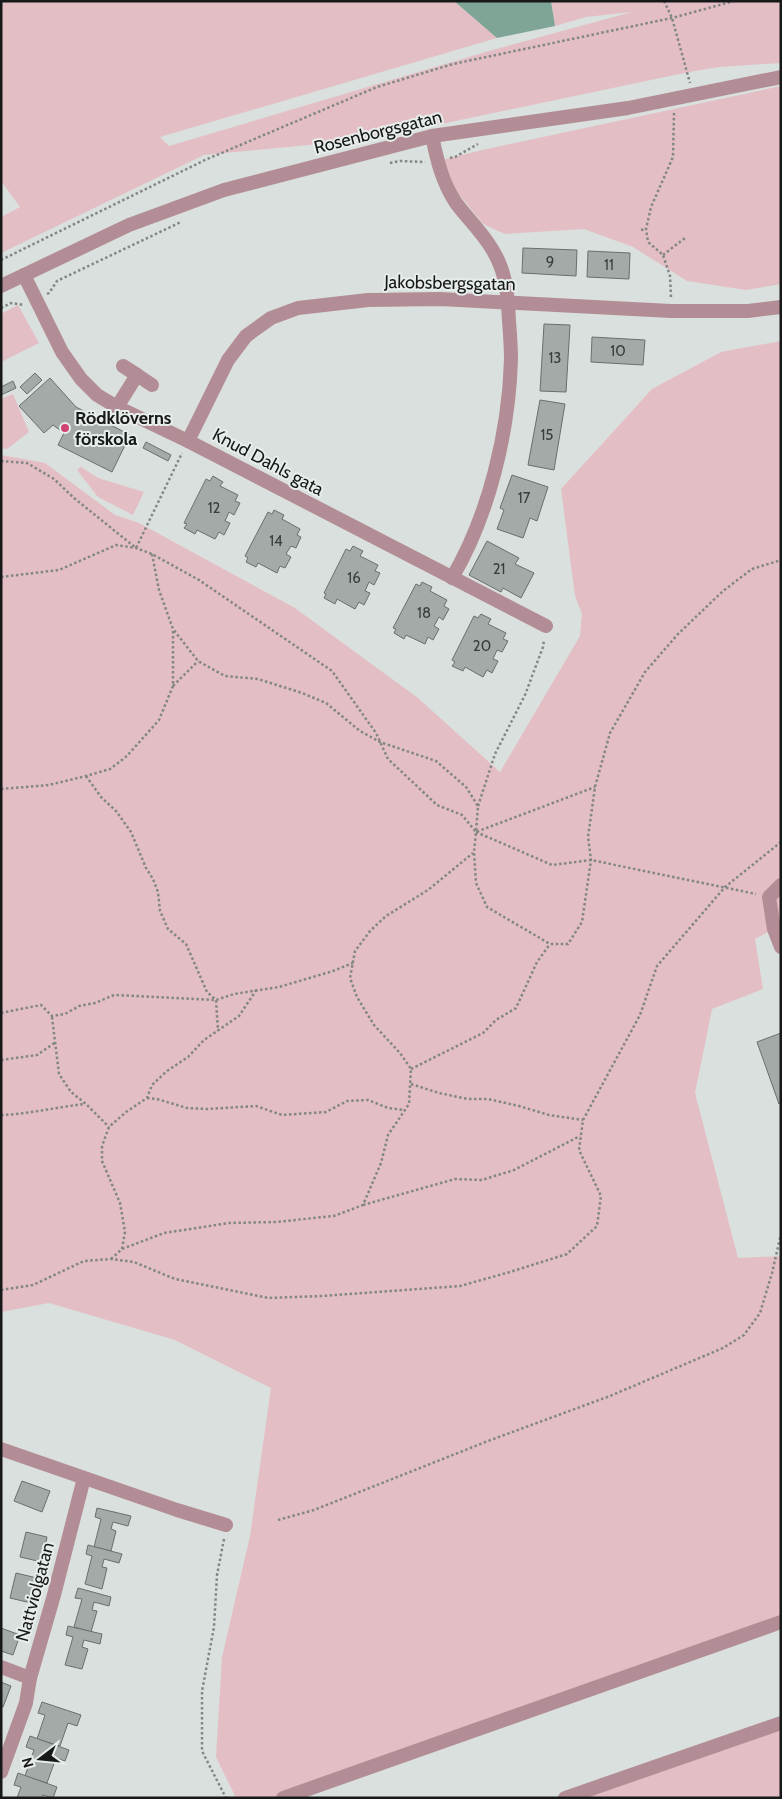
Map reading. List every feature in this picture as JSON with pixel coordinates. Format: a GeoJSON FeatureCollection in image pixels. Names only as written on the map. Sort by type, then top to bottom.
{"type":"FeatureCollection","features":[{"type":"Feature","properties":{"kind":"street","name":"Rosenborgsgatan"},"geometry":{"type":"LineString","coordinates":[[1,286],[129,225],[224,190],[432,136],[628,108],[781,77]]}},
{"type":"Feature","properties":{"kind":"street"},"geometry":{"type":"LineString","coordinates":[[432,136],[441,175],[450,193],[496,255],[504,278],[508,303],[511,358],[501,448],[488,495],[464,557],[452,578]]}},
{"type":"Feature","properties":{"kind":"street","name":"Knud Dahls gata"},"geometry":{"type":"LineString","coordinates":[[24,275],[62,352],[81,379],[97,395],[117,407],[188,441],[546,626]]}},
{"type":"Feature","properties":{"kind":"street","name":"Jakobsbergsgatan"},"geometry":{"type":"LineString","coordinates":[[188,441],[235,349],[257,326],[282,313],[298,308],[368,300],[440,299],[671,311],[748,310],[781,307]]}},
{"type":"Feature","properties":{"kind":"street"},"geometry":{"type":"LineString","coordinates":[[123,366],[152,385]]}},
{"type":"Feature","properties":{"kind":"street"},"geometry":{"type":"LineString","coordinates":[[117,407],[137,375]]}},
{"type":"Feature","properties":{"kind":"street"},"geometry":{"type":"LineString","coordinates":[[781,884],[769,897],[774,929],[781,947]]}},
{"type":"Feature","properties":{"kind":"street"},"geometry":{"type":"LineString","coordinates":[[1,1449],[226,1525]]}},
{"type":"Feature","properties":{"kind":"street","name":"Nattviolgatan"},"geometry":{"type":"LineString","coordinates":[[1,1772],[26,1703],[30,1678],[90,1480]]}},
{"type":"Feature","properties":{"kind":"street"},"geometry":{"type":"LineString","coordinates":[[283,1798],[781,1622]]}},
{"type":"Feature","properties":{"kind":"street"},"geometry":{"type":"LineString","coordinates":[[1,1667],[30,1678]]}},
{"type":"Feature","properties":{"kind":"street"},"geometry":{"type":"LineString","coordinates":[[565,1798],[781,1723]]}},
{"type":"Feature","properties":{"kind":"path"},"geometry":{"type":"LineString","coordinates":[[664,1],[672,18],[691,85],[692,95]]}},
{"type":"Feature","properties":{"kind":"path"},"geometry":{"type":"LineString","coordinates":[[1,260],[205,160],[377,87],[453,64],[672,18],[734,1]]}},
{"type":"Feature","properties":{"kind":"path"},"geometry":{"type":"LineString","coordinates":[[671,311],[670,276],[663,254],[648,242],[646,229],[648,215],[673,157],[674,112]]}},
{"type":"Feature","properties":{"kind":"path"},"geometry":{"type":"LineString","coordinates":[[382,164],[400,161],[437,161],[455,157],[470,148],[485,143]]}},
{"type":"Feature","properties":{"kind":"path"},"geometry":{"type":"LineString","coordinates":[[1,308],[11,303],[24,306],[50,293],[57,280],[157,232],[189,219]]}},
{"type":"Feature","properties":{"kind":"path"},"geometry":{"type":"LineString","coordinates":[[640,230],[646,229]]}},
{"type":"Feature","properties":{"kind":"path"},"geometry":{"type":"LineString","coordinates":[[663,254],[684,238]]}},
{"type":"Feature","properties":{"kind":"path"},"geometry":{"type":"LineString","coordinates":[[136,548],[188,441]]}},
{"type":"Feature","properties":{"kind":"path"},"geometry":{"type":"LineString","coordinates":[[1,461],[27,463],[54,479],[74,498],[136,548]]}},
{"type":"Feature","properties":{"kind":"path"},"geometry":{"type":"LineString","coordinates":[[1,577],[59,570],[116,545],[136,548],[152,554],[199,580],[332,671],[376,733],[388,759],[438,805],[462,815],[476,832],[552,865],[591,860],[769,897]]}},
{"type":"Feature","properties":{"kind":"path"},"geometry":{"type":"LineString","coordinates":[[152,554],[159,590],[173,629],[198,661],[225,676],[258,679],[326,703],[360,731],[380,742],[436,761],[466,787],[478,806]]}},
{"type":"Feature","properties":{"kind":"path"},"geometry":{"type":"LineString","coordinates":[[546,626],[544,647],[525,695],[495,754],[478,806],[474,852],[476,883],[487,907],[550,944],[568,944],[582,922],[591,860],[588,837],[595,787],[610,733],[645,672],[678,634],[724,591],[752,569],[781,560]]}},
{"type":"Feature","properties":{"kind":"path"},"geometry":{"type":"LineString","coordinates":[[1,789],[49,785],[86,776],[110,769],[128,756],[159,720],[173,686],[173,629]]}},
{"type":"Feature","properties":{"kind":"path"},"geometry":{"type":"LineString","coordinates":[[173,686],[198,661]]}},
{"type":"Feature","properties":{"kind":"path"},"geometry":{"type":"LineString","coordinates":[[86,776],[131,832],[158,892],[160,911],[168,929],[186,944],[208,992],[216,1000],[218,1031]]}},
{"type":"Feature","properties":{"kind":"path"},"geometry":{"type":"LineString","coordinates":[[476,832],[595,787]]}},
{"type":"Feature","properties":{"kind":"path"},"geometry":{"type":"LineString","coordinates":[[1,1290],[33,1285],[84,1261],[111,1259],[134,1262],[175,1279],[268,1298],[322,1296],[460,1286],[567,1254],[597,1226],[601,1196],[579,1150],[583,1120],[640,1014],[657,966],[725,887],[781,842]]}},
{"type":"Feature","properties":{"kind":"path"},"geometry":{"type":"LineString","coordinates":[[363,1205],[381,1163],[388,1135],[409,1104],[411,1070],[400,1053],[374,1025],[357,997],[350,978],[355,951],[375,926],[386,916],[428,890],[474,852]]}},
{"type":"Feature","properties":{"kind":"path"},"geometry":{"type":"LineString","coordinates":[[411,1070],[483,1033],[496,1020],[516,1008],[537,962],[550,944]]}},
{"type":"Feature","properties":{"kind":"path"},"geometry":{"type":"LineString","coordinates":[[52,1016],[65,1014],[79,1006],[114,996],[216,1000],[257,989],[279,987],[333,971],[353,962]]}},
{"type":"Feature","properties":{"kind":"path"},"geometry":{"type":"LineString","coordinates":[[122,1249],[125,1232],[120,1203],[102,1161],[102,1146],[109,1127],[126,1112],[147,1098],[152,1085],[167,1071],[188,1057],[204,1040],[239,1016],[257,989]]}},
{"type":"Feature","properties":{"kind":"path"},"geometry":{"type":"LineString","coordinates":[[1,1013],[41,1005],[52,1016],[60,1074],[71,1092],[109,1127]]}},
{"type":"Feature","properties":{"kind":"path"},"geometry":{"type":"LineString","coordinates":[[1,1060],[37,1055],[56,1042]]}},
{"type":"Feature","properties":{"kind":"path"},"geometry":{"type":"LineString","coordinates":[[411,1084],[439,1094],[468,1099],[488,1099],[549,1115],[583,1120]]}},
{"type":"Feature","properties":{"kind":"path"},"geometry":{"type":"LineString","coordinates":[[147,1098],[187,1108],[207,1109],[256,1106],[282,1115],[326,1112],[347,1101],[368,1100],[388,1108],[404,1110]]}},
{"type":"Feature","properties":{"kind":"path"},"geometry":{"type":"LineString","coordinates":[[1,1115],[29,1111],[46,1111],[58,1107],[86,1104]]}},
{"type":"Feature","properties":{"kind":"path"},"geometry":{"type":"LineString","coordinates":[[111,1259],[122,1249],[164,1233],[229,1223],[275,1222],[334,1216],[363,1205],[455,1179],[482,1180],[514,1170],[580,1136]]}},
{"type":"Feature","properties":{"kind":"path"},"geometry":{"type":"LineString","coordinates":[[278,1520],[314,1510],[488,1441],[610,1396],[723,1348],[744,1335],[760,1312],[781,1234]]}},
{"type":"Feature","properties":{"kind":"path"},"geometry":{"type":"LineString","coordinates":[[226,1525],[217,1575],[214,1627],[202,1692],[202,1751],[226,1798]]}},
{"type":"Feature","properties":{"kind":"shaded area"},"geometry":{"type":"Polygon","coordinates":[[[1,1],[454,1],[497,38],[160,137],[169,146],[489,51],[632,12],[586,17],[555,26],[551,1],[781,1],[781,63],[719,67],[689,72],[370,139],[204,155],[1,253],[1,217],[20,207],[1,181],[1,1]]]}},
{"type":"Feature","properties":{"kind":"shaded area"},"geometry":{"type":"Polygon","coordinates":[[[454,1],[551,1],[555,26],[497,38],[454,1]]]}},
{"type":"Feature","properties":{"kind":"shaded area"},"geometry":{"type":"Polygon","coordinates":[[[781,86],[781,284],[746,290],[687,281],[633,247],[584,229],[505,234],[483,224],[457,192],[442,160],[482,150],[781,86]]]}},
{"type":"Feature","properties":{"kind":"shaded area"},"geometry":{"type":"Polygon","coordinates":[[[18,305],[39,343],[1,362],[1,314],[18,305]]]}},
{"type":"Feature","properties":{"kind":"shaded area"},"geometry":{"type":"Polygon","coordinates":[[[781,341],[781,925],[755,939],[763,989],[712,1009],[695,1093],[738,1258],[781,1256],[781,1622],[283,1798],[236,1798],[216,1757],[222,1657],[250,1536],[271,1388],[175,1340],[49,1303],[1,1312],[1,455],[45,463],[115,515],[139,523],[295,608],[418,698],[500,772],[580,636],[582,614],[575,596],[561,489],[652,389],[721,352],[781,341]]]}},
{"type":"Feature","properties":{"kind":"shaded area"},"geometry":{"type":"Polygon","coordinates":[[[13,394],[29,432],[7,449],[1,448],[1,399],[13,394]]]}},
{"type":"Feature","properties":{"kind":"shaded area"},"geometry":{"type":"Polygon","coordinates":[[[81,467],[98,478],[144,492],[133,515],[98,497],[77,470],[81,467]]]}},
{"type":"Feature","properties":{"kind":"shaded area"},"geometry":{"type":"Polygon","coordinates":[[[781,1723],[781,1798],[565,1798],[781,1723]]]}},
{"type":"Feature","properties":{"kind":"building"},"geometry":{"type":"Polygon","coordinates":[[[523,248],[577,250],[576,276],[522,273],[523,248]]]}},
{"type":"Feature","properties":{"kind":"building"},"geometry":{"type":"Polygon","coordinates":[[[588,251],[630,253],[629,279],[587,277],[588,251]]]}},
{"type":"Feature","properties":{"kind":"building"},"geometry":{"type":"Polygon","coordinates":[[[544,324],[570,325],[566,392],[540,391],[544,324]]]}},
{"type":"Feature","properties":{"kind":"building"},"geometry":{"type":"Polygon","coordinates":[[[592,337],[645,340],[643,365],[591,362],[592,337]]]}},
{"type":"Feature","properties":{"kind":"building"},"geometry":{"type":"Polygon","coordinates":[[[35,373],[42,380],[27,394],[20,387],[35,373]]]}},
{"type":"Feature","properties":{"kind":"building"},"geometry":{"type":"Polygon","coordinates":[[[50,378],[76,407],[130,435],[112,472],[58,445],[64,433],[53,425],[44,433],[19,406],[50,378]]]}},
{"type":"Feature","properties":{"kind":"building"},"geometry":{"type":"Polygon","coordinates":[[[13,381],[16,388],[1,395],[1,387],[13,381]]]}},
{"type":"Feature","properties":{"kind":"building"},"geometry":{"type":"Polygon","coordinates":[[[540,400],[565,404],[554,470],[528,465],[540,400]]]}},
{"type":"Feature","properties":{"kind":"building"},"geometry":{"type":"Polygon","coordinates":[[[146,442],[171,455],[168,461],[143,448],[146,442]]]}},
{"type":"Feature","properties":{"kind":"building"},"geometry":{"type":"Polygon","coordinates":[[[512,475],[548,487],[537,521],[530,518],[523,538],[497,529],[504,510],[500,508],[512,475]]]}},
{"type":"Feature","properties":{"kind":"building"},"geometry":{"type":"Polygon","coordinates":[[[213,476],[223,482],[220,486],[238,495],[235,501],[240,503],[234,515],[229,512],[225,521],[230,523],[224,535],[219,532],[215,539],[197,530],[195,534],[184,528],[187,524],[184,523],[206,479],[210,481],[213,476]]]}},
{"type":"Feature","properties":{"kind":"building"},"geometry":{"type":"Polygon","coordinates":[[[274,510],[284,515],[282,519],[300,529],[297,535],[301,537],[296,548],[291,546],[286,554],[291,557],[285,568],[280,566],[277,573],[258,563],[256,567],[246,562],[248,558],[245,556],[268,512],[272,514],[274,510]]]}},
{"type":"Feature","properties":{"kind":"building"},"geometry":{"type":"Polygon","coordinates":[[[487,541],[519,558],[515,564],[534,573],[521,598],[503,588],[501,592],[469,575],[487,541]]]}},
{"type":"Feature","properties":{"kind":"building"},"geometry":{"type":"Polygon","coordinates":[[[353,546],[363,551],[360,556],[378,565],[375,571],[380,573],[374,585],[369,582],[365,591],[370,593],[364,605],[359,602],[355,609],[337,599],[335,604],[324,598],[326,594],[324,593],[346,549],[350,551],[353,546]]]}},
{"type":"Feature","properties":{"kind":"building"},"geometry":{"type":"Polygon","coordinates":[[[422,582],[432,587],[430,591],[447,600],[444,606],[449,609],[443,620],[439,617],[434,626],[439,629],[433,640],[428,637],[425,644],[406,635],[404,639],[394,633],[396,629],[393,628],[416,584],[420,586],[422,582]]]}},
{"type":"Feature","properties":{"kind":"building"},"geometry":{"type":"Polygon","coordinates":[[[481,614],[491,619],[488,624],[506,633],[503,639],[508,641],[502,652],[497,650],[493,659],[498,661],[492,673],[487,670],[483,677],[465,667],[463,671],[452,666],[455,662],[452,660],[474,616],[478,618],[481,614]]]}},
{"type":"Feature","properties":{"kind":"building"},"geometry":{"type":"Polygon","coordinates":[[[781,1033],[781,1103],[779,1104],[757,1042],[781,1033]]]}},
{"type":"Feature","properties":{"kind":"building"},"geometry":{"type":"Polygon","coordinates":[[[22,1481],[50,1491],[42,1512],[14,1501],[22,1481]]]}},
{"type":"Feature","properties":{"kind":"building"},"geometry":{"type":"Polygon","coordinates":[[[97,1508],[131,1516],[128,1526],[113,1522],[111,1529],[116,1531],[111,1551],[94,1547],[101,1519],[95,1517],[97,1508]]]}},
{"type":"Feature","properties":{"kind":"building"},"geometry":{"type":"Polygon","coordinates":[[[26,1532],[47,1537],[42,1562],[20,1557],[26,1532]]]}},
{"type":"Feature","properties":{"kind":"building"},"geometry":{"type":"Polygon","coordinates":[[[88,1545],[122,1554],[119,1563],[104,1559],[102,1567],[107,1568],[102,1589],[85,1584],[92,1556],[86,1554],[88,1545]]]}},
{"type":"Feature","properties":{"kind":"building"},"geometry":{"type":"Polygon","coordinates":[[[16,1573],[37,1578],[31,1603],[10,1598],[16,1573]]]}},
{"type":"Feature","properties":{"kind":"building"},"geometry":{"type":"Polygon","coordinates":[[[78,1588],[111,1597],[109,1606],[94,1602],[92,1610],[97,1611],[91,1632],[74,1627],[82,1599],[75,1598],[78,1588]]]}},
{"type":"Feature","properties":{"kind":"building"},"geometry":{"type":"Polygon","coordinates":[[[68,1626],[102,1634],[100,1644],[84,1640],[82,1647],[88,1649],[82,1669],[65,1665],[73,1637],[66,1635],[68,1626]]]}},
{"type":"Feature","properties":{"kind":"building"},"geometry":{"type":"Polygon","coordinates":[[[1,1628],[20,1635],[13,1655],[1,1651],[1,1628]]]}},
{"type":"Feature","properties":{"kind":"building"},"geometry":{"type":"Polygon","coordinates":[[[1,1682],[11,1686],[3,1707],[1,1707],[1,1682]]]}},
{"type":"Feature","properties":{"kind":"building"},"geometry":{"type":"Polygon","coordinates":[[[42,1702],[81,1715],[77,1726],[68,1723],[60,1746],[37,1739],[45,1715],[38,1713],[42,1702]]]}},
{"type":"Feature","properties":{"kind":"building"},"geometry":{"type":"Polygon","coordinates":[[[30,1736],[69,1750],[65,1761],[56,1758],[47,1783],[25,1776],[34,1750],[26,1747],[30,1736]]]}},
{"type":"Feature","properties":{"kind":"building"},"geometry":{"type":"Polygon","coordinates":[[[18,1773],[57,1787],[53,1798],[43,1795],[42,1798],[17,1798],[21,1787],[14,1785],[18,1773]]]}},
{"type":"Feature","properties":{"kind":"place","name":"Rödklöverns förskola"},"geometry":{"type":"Point","coordinates":[65,428]}}]}
